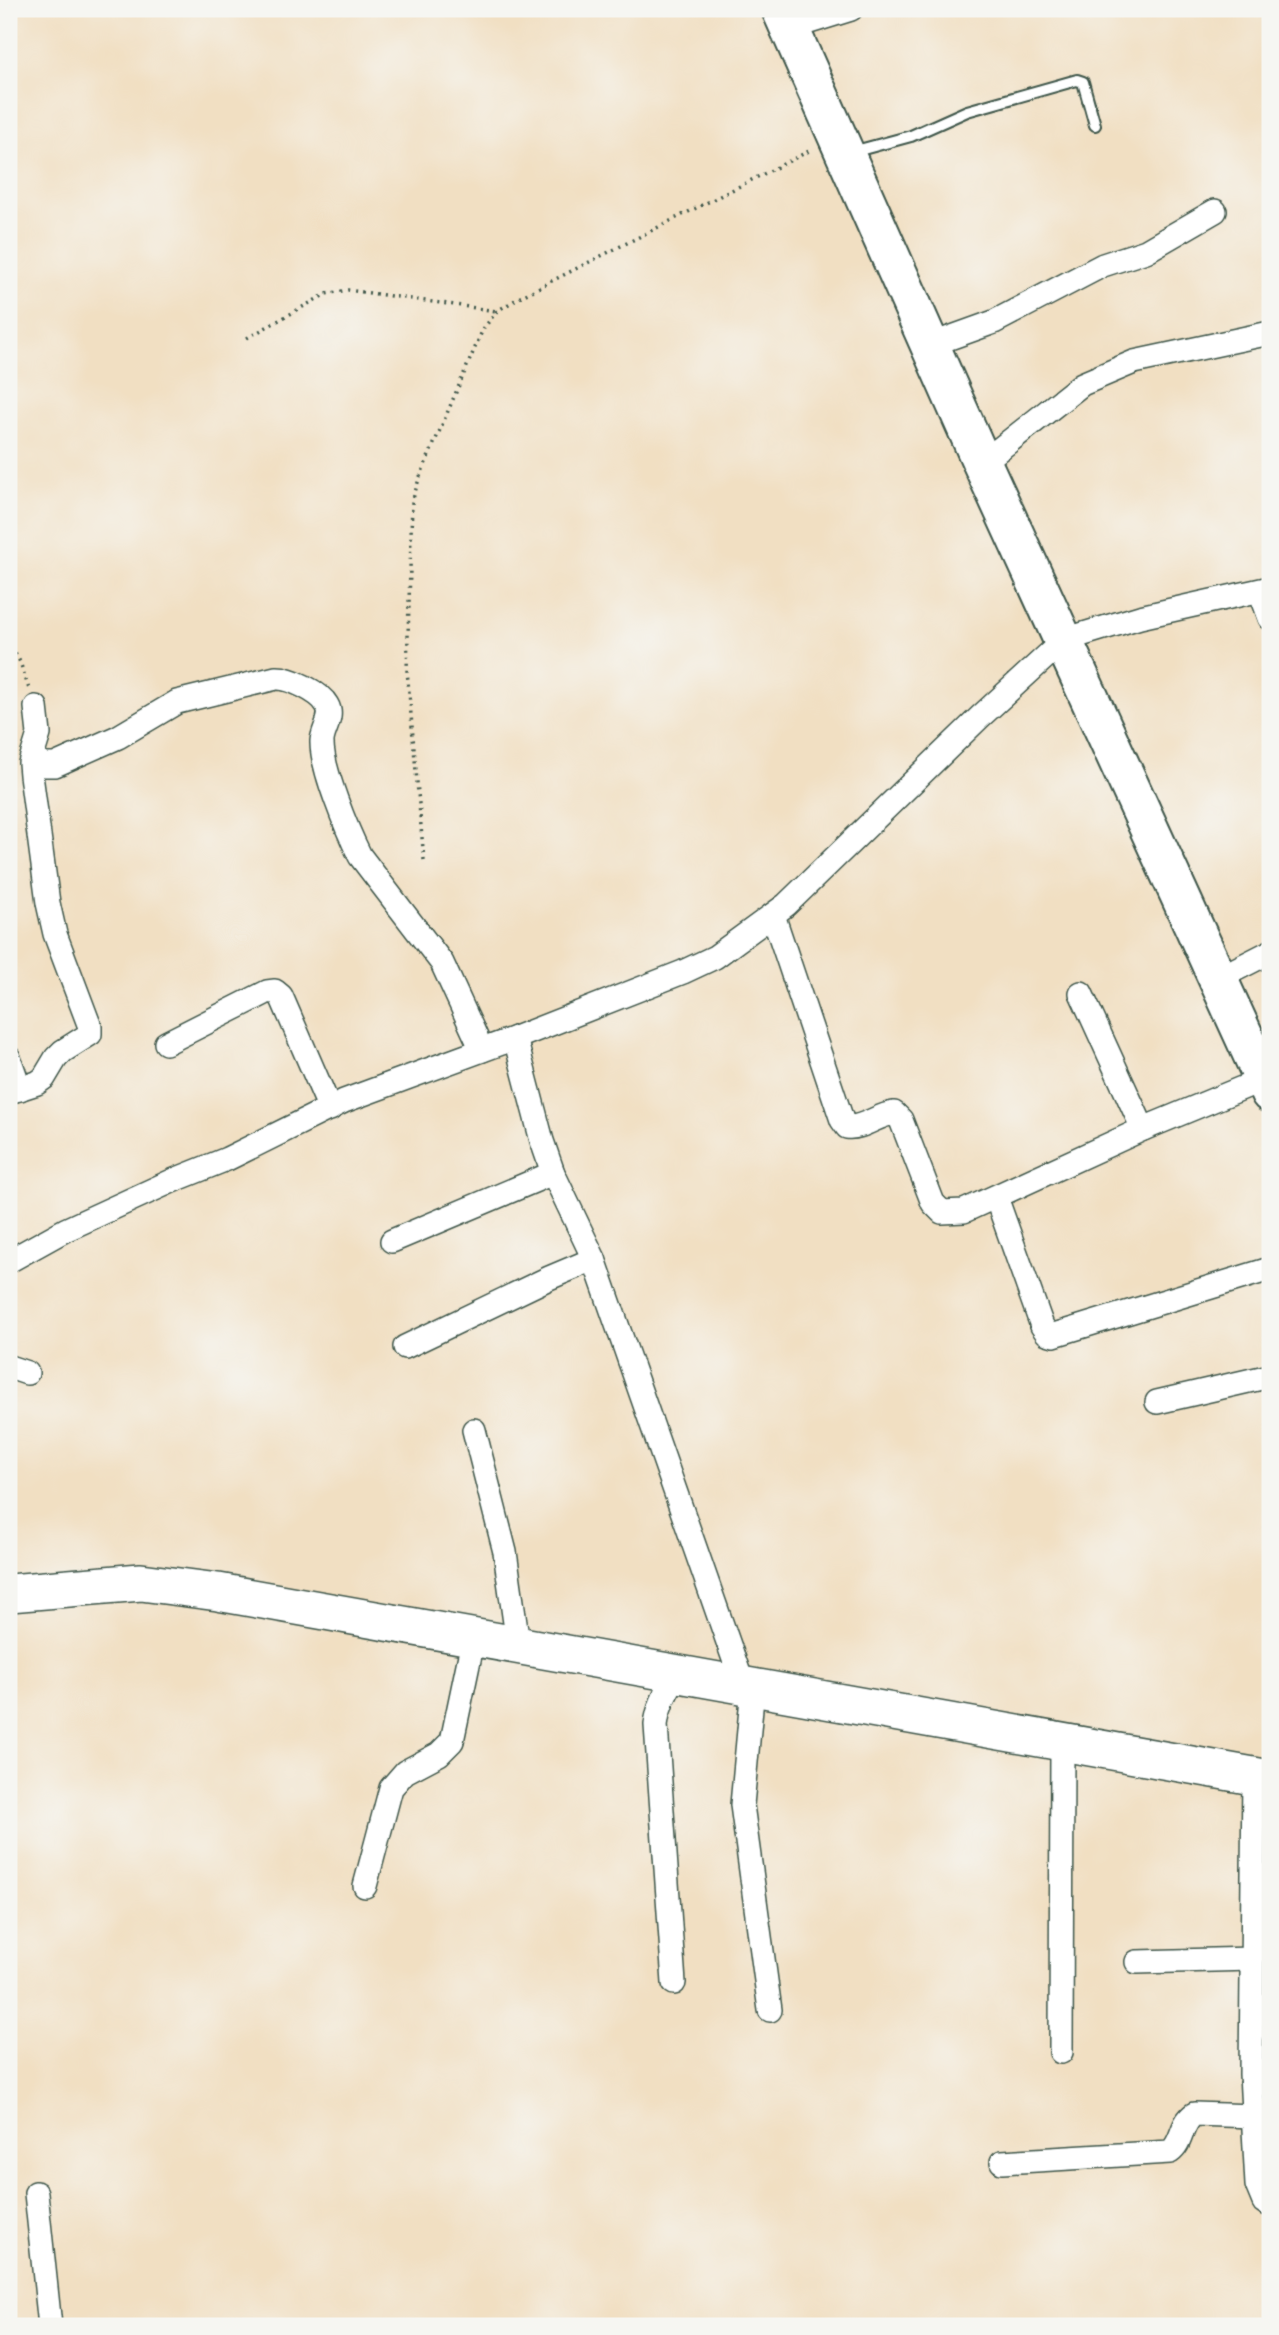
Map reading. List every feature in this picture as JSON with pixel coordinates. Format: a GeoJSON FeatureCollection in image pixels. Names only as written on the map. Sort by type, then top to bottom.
{"type":"FeatureCollection","features":[{"type":"Feature","properties":{"kind":"highway"},"geometry":{"type":"LineString","coordinates":[[785,19],[982,463],[1267,1086]]}},
{"type":"Feature","properties":{"kind":"main road"},"geometry":{"type":"LineString","coordinates":[[9,1593],[141,1582],[218,1592],[1262,1777]]}},
{"type":"Feature","properties":{"kind":"street"},"geometry":{"type":"LineString","coordinates":[[785,19],[851,9]]}},
{"type":"Feature","properties":{"kind":"street"},"geometry":{"type":"LineString","coordinates":[[930,345],[994,322],[1103,265],[1146,251],[1215,211]]}},
{"type":"Feature","properties":{"kind":"street"},"geometry":{"type":"LineString","coordinates":[[982,463],[1082,384],[1134,362],[1270,333]]}},
{"type":"Feature","properties":{"kind":"street"},"geometry":{"type":"LineString","coordinates":[[9,1261],[65,1230],[227,1159],[344,1101],[515,1038],[715,957],[812,881],[980,717],[1064,640],[1140,617],[1265,590],[1270,618]]}},
{"type":"Feature","properties":{"kind":"street"},"geometry":{"type":"LineString","coordinates":[[32,759],[46,765],[55,765],[118,737],[177,702],[275,678],[286,677],[321,696],[328,705],[330,714],[322,740],[323,751],[334,793],[354,844],[360,856],[442,963],[482,1050]]}},
{"type":"Feature","properties":{"kind":"street"},"geometry":{"type":"LineString","coordinates":[[9,1058],[14,1091],[44,1078],[56,1058],[90,1034],[90,1027],[55,934],[48,903],[31,775],[39,734],[36,707]]}},
{"type":"Feature","properties":{"kind":"street"},"geometry":{"type":"LineString","coordinates":[[772,915],[842,1119],[847,1127],[854,1128],[887,1114],[894,1114],[901,1120],[933,1203],[942,1212],[964,1211],[1143,1129],[1267,1086]]}},
{"type":"Feature","properties":{"kind":"street"},"geometry":{"type":"LineString","coordinates":[[1217,979],[1270,952]]}},
{"type":"Feature","properties":{"kind":"street"},"geometry":{"type":"LineString","coordinates":[[166,1043],[267,992],[275,991],[281,996],[330,1109]]}},
{"type":"Feature","properties":{"kind":"street"},"geometry":{"type":"LineString","coordinates":[[1081,993],[1143,1129]]}},
{"type":"Feature","properties":{"kind":"street"},"geometry":{"type":"LineString","coordinates":[[515,1038],[553,1173],[594,1259],[748,1686],[742,1805],[770,2010]]}},
{"type":"Feature","properties":{"kind":"street"},"geometry":{"type":"LineString","coordinates":[[392,1241],[553,1173]]}},
{"type":"Feature","properties":{"kind":"street"},"geometry":{"type":"LineString","coordinates":[[996,1197],[1042,1326],[1047,1333],[1054,1335],[1270,1269]]}},
{"type":"Feature","properties":{"kind":"street"},"geometry":{"type":"LineString","coordinates":[[405,1347],[594,1259]]}},
{"type":"Feature","properties":{"kind":"street"},"geometry":{"type":"LineString","coordinates":[[1157,1402],[1270,1376]]}},
{"type":"Feature","properties":{"kind":"street"},"geometry":{"type":"LineString","coordinates":[[474,1430],[505,1552],[518,1644]]}},
{"type":"Feature","properties":{"kind":"street"},"geometry":{"type":"LineString","coordinates":[[365,1886],[391,1788],[405,1772],[439,1754],[452,1741],[474,1636]]}},
{"type":"Feature","properties":{"kind":"street"},"geometry":{"type":"LineString","coordinates":[[674,1983],[656,1725],[657,1713],[677,1673]]}},
{"type":"Feature","properties":{"kind":"street"},"geometry":{"type":"LineString","coordinates":[[1061,2052],[1062,1742]]}},
{"type":"Feature","properties":{"kind":"street"},"geometry":{"type":"LineString","coordinates":[[1262,1777],[1252,1959],[1261,2075],[1254,2116],[1258,2185],[1264,2202],[1270,2205]]}},
{"type":"Feature","properties":{"kind":"street"},"geometry":{"type":"LineString","coordinates":[[1137,1962],[1252,1959]]}},
{"type":"Feature","properties":{"kind":"street"},"geometry":{"type":"LineString","coordinates":[[1002,2162],[1170,2152],[1176,2148],[1184,2125],[1194,2115],[1254,2116]]}},
{"type":"Feature","properties":{"kind":"street"},"geometry":{"type":"LineString","coordinates":[[36,2193],[50,2326]]}},
{"type":"Feature","properties":{"kind":"lane"},"geometry":{"type":"LineString","coordinates":[[842,145],[911,136],[967,111],[1077,80],[1083,82],[1087,90],[1096,125]]}},
{"type":"Feature","properties":{"kind":"path"},"geometry":{"type":"LineString","coordinates":[[424,860],[407,670],[412,502],[419,479],[483,328],[497,311],[522,296],[842,145]]}},
{"type":"Feature","properties":{"kind":"path"},"geometry":{"type":"LineString","coordinates":[[247,338],[326,294],[348,290],[497,311]]}},
{"type":"Feature","properties":{"kind":"path"},"geometry":{"type":"LineString","coordinates":[[9,641],[36,707]]}}]}
